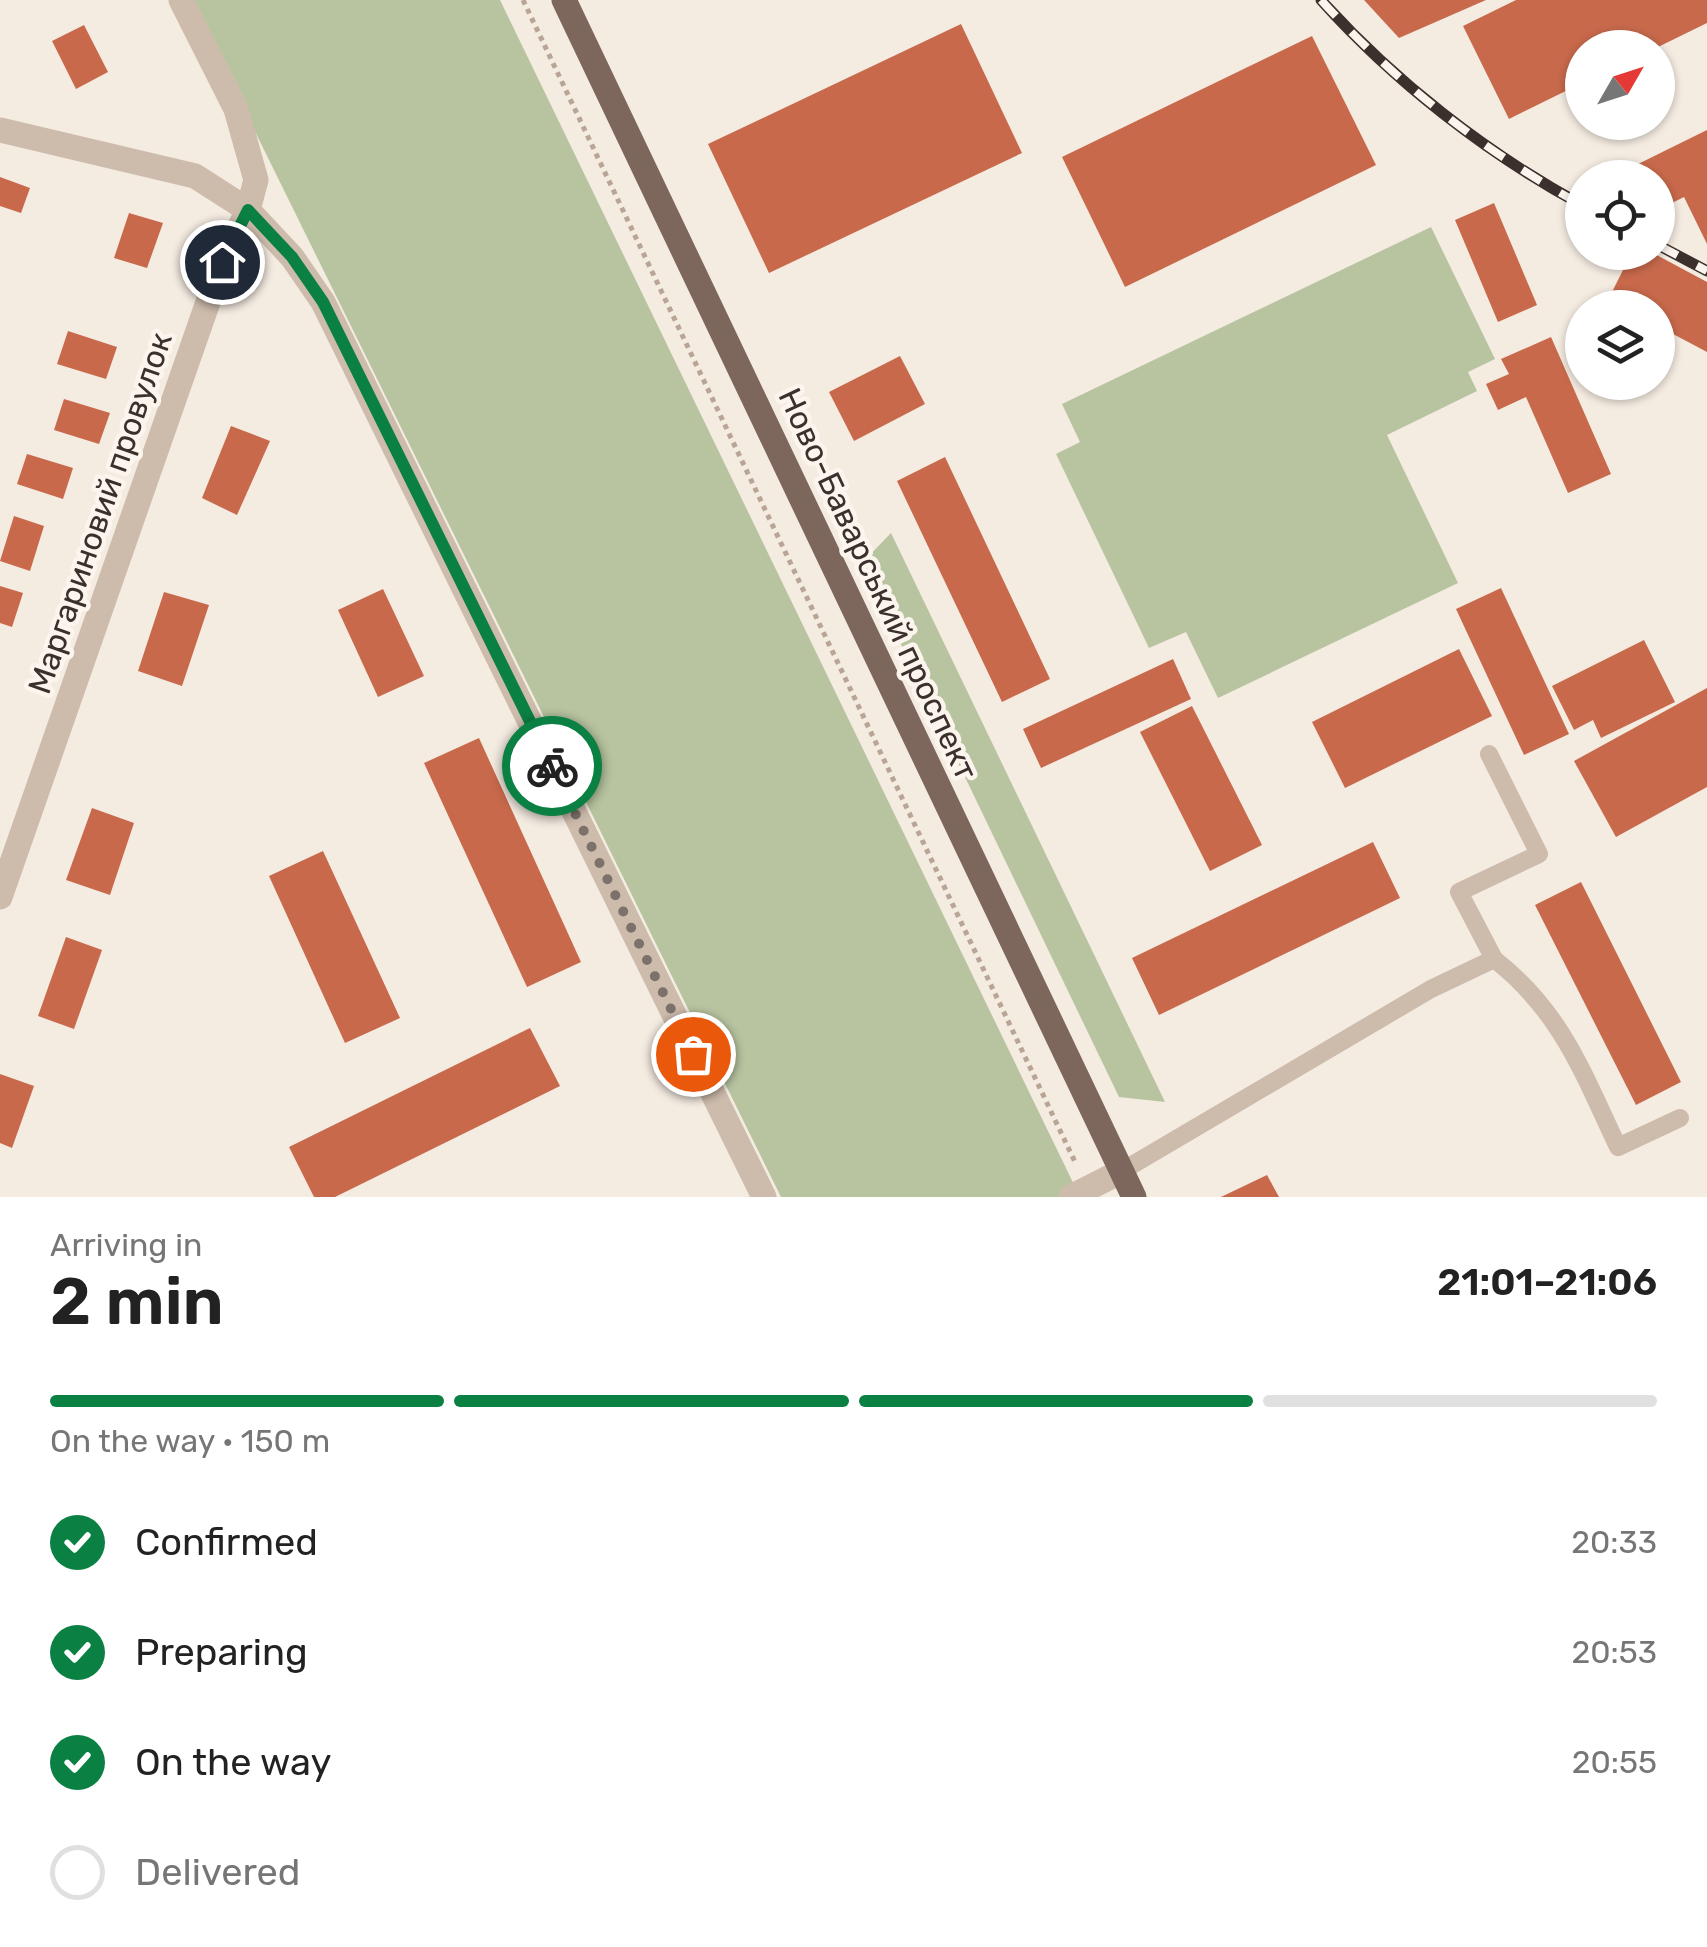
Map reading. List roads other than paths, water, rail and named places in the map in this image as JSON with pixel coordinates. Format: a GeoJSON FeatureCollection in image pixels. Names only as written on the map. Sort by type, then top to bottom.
{"type":"FeatureCollection","features":[{"type":"Feature","properties":{"kind":"main road","name":"Ново-Баварський проспект"},"geometry":{"type":"LineString","coordinates":[[564,0],[1134,1197]]}},
{"type":"Feature","properties":{"kind":"street"},"geometry":{"type":"LineString","coordinates":[[181,0],[236,110],[256,180],[248,210]]}},
{"type":"Feature","properties":{"kind":"street"},"geometry":{"type":"LineString","coordinates":[[0,130],[195,176],[248,210],[292,257],[323,302],[764,1197]]}},
{"type":"Feature","properties":{"kind":"street","name":"Маргариновий провулок"},"geometry":{"type":"LineString","coordinates":[[0,897],[222,262],[248,210]]}},
{"type":"Feature","properties":{"kind":"street"},"geometry":{"type":"LineString","coordinates":[[1079,1193],[1122,1170]]}},
{"type":"Feature","properties":{"kind":"lane"},"geometry":{"type":"LineString","coordinates":[[1489,754],[1539,854],[1459,892],[1494,959],[1531,988],[1571,1046],[1618,1148],[1680,1118]]}},
{"type":"Feature","properties":{"kind":"lane"},"geometry":{"type":"LineString","coordinates":[[1122,1170],[1431,989],[1494,959]]}},
{"type":"Feature","properties":{"kind":"railway"},"geometry":{"type":"LineString","coordinates":[[1321,0],[1410,87],[1476,139],[1565,196]]}},
{"type":"Feature","properties":{"kind":"railway"},"geometry":{"type":"LineString","coordinates":[[1675,254],[1707,271]]}}]}
